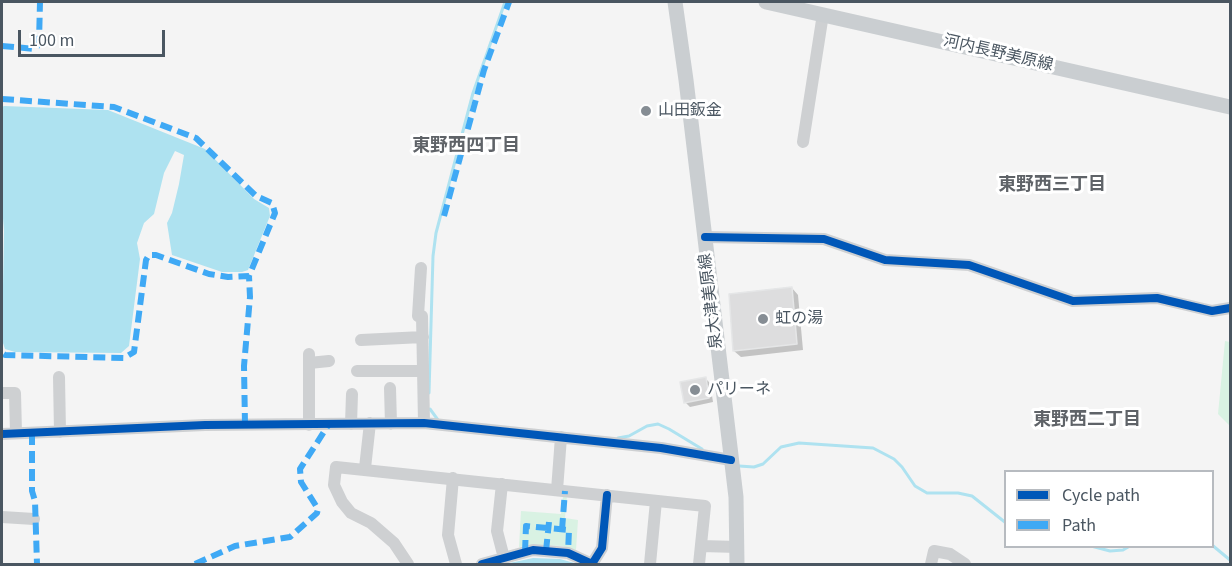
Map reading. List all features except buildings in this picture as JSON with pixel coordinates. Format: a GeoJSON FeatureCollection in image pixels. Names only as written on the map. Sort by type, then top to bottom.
{"type":"FeatureCollection","features":[{"type":"Feature","properties":{"kind":"main road","name":"泉大津美原線"},"geometry":{"type":"LineString","coordinates":[[675,2],[736,497],[737,564]]}},
{"type":"Feature","properties":{"kind":"main road","name":"河内長野美原線"},"geometry":{"type":"LineString","coordinates":[[766,2],[1230,107]]}},
{"type":"Feature","properties":{"kind":"street"},"geometry":{"type":"LineString","coordinates":[[803,142],[823,14]]}},
{"type":"Feature","properties":{"kind":"street"},"geometry":{"type":"LineString","coordinates":[[705,237],[824,239],[885,260],[969,265],[1073,301],[1157,298],[1212,311],[1230,308]]}},
{"type":"Feature","properties":{"kind":"street"},"geometry":{"type":"LineString","coordinates":[[421,268],[418,316],[422,316],[424,423]]}},
{"type":"Feature","properties":{"kind":"street"},"geometry":{"type":"LineString","coordinates":[[361,340],[423,337]]}},
{"type":"Feature","properties":{"kind":"street"},"geometry":{"type":"LineString","coordinates":[[309,425],[309,358],[329,361]]}},
{"type":"Feature","properties":{"kind":"street"},"geometry":{"type":"LineString","coordinates":[[357,371],[423,370]]}},
{"type":"Feature","properties":{"kind":"street"},"geometry":{"type":"LineString","coordinates":[[56,384],[60,432]]}},
{"type":"Feature","properties":{"kind":"street"},"geometry":{"type":"LineString","coordinates":[[390,388],[391,424]]}},
{"type":"Feature","properties":{"kind":"street"},"geometry":{"type":"LineString","coordinates":[[2,393],[15,393],[16,434]]}},
{"type":"Feature","properties":{"kind":"street"},"geometry":{"type":"LineString","coordinates":[[351,424],[352,394]]}},
{"type":"Feature","properties":{"kind":"street"},"geometry":{"type":"LineString","coordinates":[[365,468],[370,423]]}},
{"type":"Feature","properties":{"kind":"street"},"geometry":{"type":"LineString","coordinates":[[2,434],[205,425],[424,423],[661,448],[731,460]]}},
{"type":"Feature","properties":{"kind":"street"},"geometry":{"type":"LineString","coordinates":[[557,490],[561,437]]}},
{"type":"Feature","properties":{"kind":"street"},"geometry":{"type":"LineString","coordinates":[[408,564],[394,543],[371,523],[351,513],[342,502],[334,485],[336,467],[365,468],[705,506],[699,564]]}},
{"type":"Feature","properties":{"kind":"street"},"geometry":{"type":"LineString","coordinates":[[453,478],[448,535],[456,564]]}},
{"type":"Feature","properties":{"kind":"street"},"geometry":{"type":"LineString","coordinates":[[502,483],[497,531],[504,558]]}},
{"type":"Feature","properties":{"kind":"street"},"geometry":{"type":"LineString","coordinates":[[482,564],[533,550],[575,555],[592,564],[602,548],[607,495]]}},
{"type":"Feature","properties":{"kind":"street"},"geometry":{"type":"LineString","coordinates":[[650,564],[656,501]]}},
{"type":"Feature","properties":{"kind":"street"},"geometry":{"type":"LineString","coordinates":[[2,517],[34,519]]}},
{"type":"Feature","properties":{"kind":"street"},"geometry":{"type":"LineString","coordinates":[[701,546],[738,547]]}},
{"type":"Feature","properties":{"kind":"street"},"geometry":{"type":"LineString","coordinates":[[931,564],[934,551],[950,554],[965,564]]}},
{"type":"Feature","properties":{"kind":"green space"},"geometry":{"type":"Polygon","coordinates":[[[1225,341],[1230,342],[1230,426],[1218,414],[1225,341]]]}},
{"type":"Feature","properties":{"kind":"green space"},"geometry":{"type":"Polygon","coordinates":[[[563,496],[567,496],[565,518],[578,520],[576,550],[562,546],[519,547],[521,511],[561,514],[563,496]]]}},
{"type":"Feature","properties":{"kind":"water"},"geometry":{"type":"Polygon","coordinates":[[[2,107],[108,110],[205,149],[254,199],[269,208],[270,216],[248,270],[222,272],[172,255],[167,223],[172,213],[184,155],[175,151],[164,173],[154,214],[144,223],[137,243],[140,259],[129,346],[121,353],[15,352],[5,349],[2,340],[4,231],[2,107]]]}},
{"type":"Feature","properties":{"kind":"water"},"geometry":{"type":"Polygon","coordinates":[[[533,558],[560,559],[578,564],[505,564],[533,558]]]}},
{"type":"Feature","properties":{"kind":"waterway"},"geometry":{"type":"LineString","coordinates":[[429,393],[433,256],[436,233],[473,93],[505,2]]}},
{"type":"Feature","properties":{"kind":"waterway"},"geometry":{"type":"LineString","coordinates":[[430,409],[438,420]]}},
{"type":"Feature","properties":{"kind":"waterway"},"geometry":{"type":"LineString","coordinates":[[618,438],[658,424],[702,449]]}},
{"type":"Feature","properties":{"kind":"waterway"},"geometry":{"type":"LineString","coordinates":[[739,466],[754,467],[763,464],[781,447],[799,443],[873,448],[894,459],[915,486],[927,493],[958,493],[972,496],[1004,521]]}},
{"type":"Feature","properties":{"kind":"waterway"},"geometry":{"type":"LineString","coordinates":[[1214,547],[1230,560]]}},
{"type":"Feature","properties":{"kind":"waterway"},"geometry":{"type":"LineString","coordinates":[[1099,548],[1110,551],[1126,548]]}},
{"type":"Feature","properties":{"kind":"marked path"},"geometry":{"type":"LineString","coordinates":[[2,46],[36,49],[39,42],[40,2]]}},
{"type":"Feature","properties":{"kind":"marked path"},"geometry":{"type":"LineString","coordinates":[[444,216],[484,70],[509,2]]}},
{"type":"Feature","properties":{"kind":"marked path"},"geometry":{"type":"LineString","coordinates":[[2,99],[114,107],[196,138],[256,196],[272,203],[275,213],[249,276],[228,277],[209,274],[156,255],[149,255],[146,260],[134,352],[124,358],[5,355],[2,353]]}},
{"type":"Feature","properties":{"kind":"marked path"},"geometry":{"type":"LineString","coordinates":[[245,425],[244,366],[250,297],[249,276]]}},
{"type":"Feature","properties":{"kind":"marked path"},"geometry":{"type":"LineString","coordinates":[[195,564],[235,546],[290,537],[317,513],[318,509],[301,482],[300,469],[329,424]]}},
{"type":"Feature","properties":{"kind":"marked path"},"geometry":{"type":"LineString","coordinates":[[32,433],[32,491],[35,501],[37,564]]}},
{"type":"Feature","properties":{"kind":"marked path"},"geometry":{"type":"LineString","coordinates":[[562,530],[565,491]]}},
{"type":"Feature","properties":{"kind":"marked path"},"geometry":{"type":"LineString","coordinates":[[546,551],[549,522]]}},
{"type":"Feature","properties":{"kind":"marked path"},"geometry":{"type":"LineString","coordinates":[[525,552],[526,526],[569,530],[568,553]]}},
{"type":"Feature","properties":{"kind":"cycle path"},"geometry":{"type":"LineString","coordinates":[[705,237],[824,239],[885,260],[969,265],[1073,301],[1157,298],[1212,311],[1230,308]]}},
{"type":"Feature","properties":{"kind":"cycle path"},"geometry":{"type":"LineString","coordinates":[[2,434],[205,425],[424,423],[661,448],[731,460]]}},
{"type":"Feature","properties":{"kind":"cycle path"},"geometry":{"type":"LineString","coordinates":[[482,564],[533,550],[568,553],[592,564],[602,548],[607,495]]}},
{"type":"Feature","properties":{"kind":"place","name":"山田鈑金"},"geometry":{"type":"Point","coordinates":[646,111]}},
{"type":"Feature","properties":{"kind":"place","name":"虹の湯"},"geometry":{"type":"Point","coordinates":[763,319]}},
{"type":"Feature","properties":{"kind":"place","name":"パリーネ"},"geometry":{"type":"Point","coordinates":[695,390]}},
{"type":"Feature","properties":{"kind":"district","name":"東野西四丁目"},"geometry":{"type":"Point","coordinates":[466,147]}},
{"type":"Feature","properties":{"kind":"district","name":"東野西三丁目"},"geometry":{"type":"Point","coordinates":[1052,186]}},
{"type":"Feature","properties":{"kind":"district","name":"東野西二丁目"},"geometry":{"type":"Point","coordinates":[1087,421]}}]}
